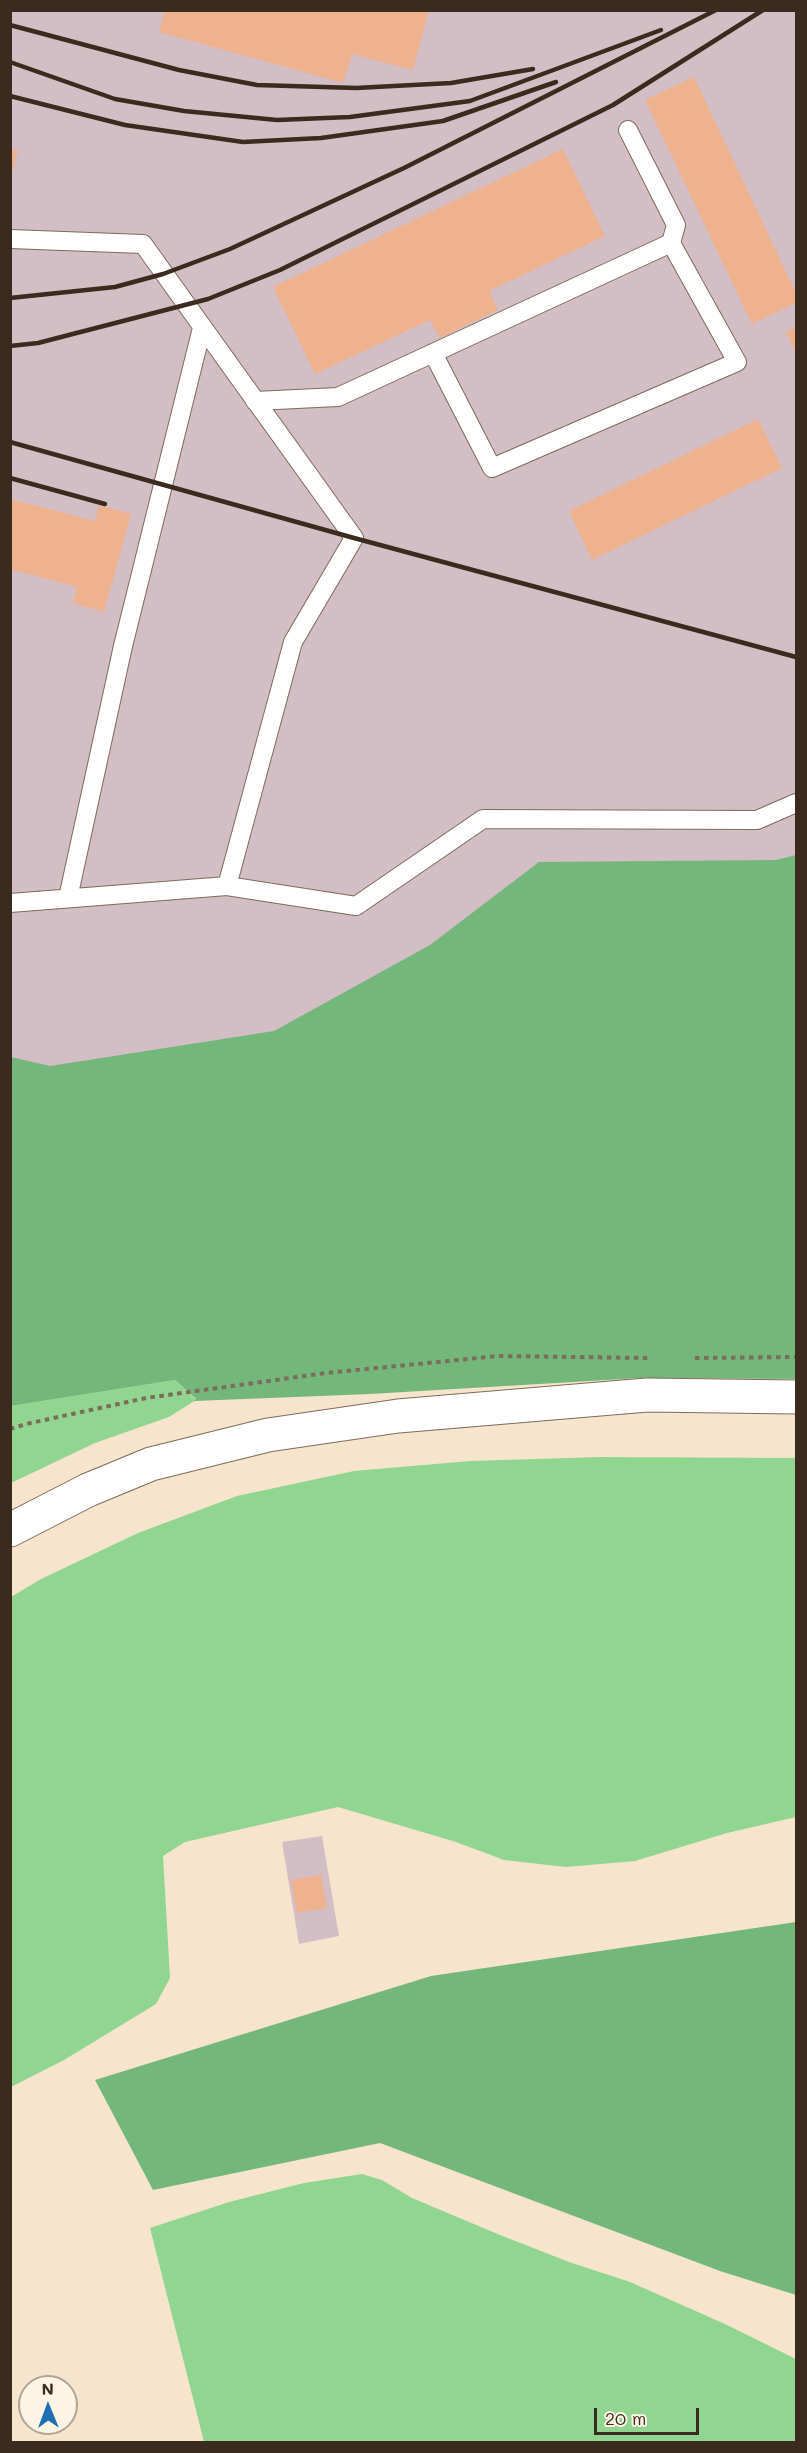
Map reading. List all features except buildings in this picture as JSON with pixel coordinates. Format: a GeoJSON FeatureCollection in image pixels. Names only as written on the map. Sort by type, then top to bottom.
{"type":"FeatureCollection","features":[{"type":"Feature","properties":{"kind":"main road"},"geometry":{"type":"LineString","coordinates":[[10,1530],[88,1490],[151,1464],[268,1435],[398,1416],[647,1395],[796,1397]]}},
{"type":"Feature","properties":{"kind":"lane"},"geometry":{"type":"LineString","coordinates":[[433,353],[492,468],[737,362],[671,243],[676,225],[628,130]]}},
{"type":"Feature","properties":{"kind":"lane"},"geometry":{"type":"LineString","coordinates":[[10,239],[143,244],[354,538],[292,642],[227,886]]}},
{"type":"Feature","properties":{"kind":"lane"},"geometry":{"type":"LineString","coordinates":[[255,401],[338,397],[671,243]]}},
{"type":"Feature","properties":{"kind":"lane"},"geometry":{"type":"LineString","coordinates":[[68,898],[123,646],[202,328]]}},
{"type":"Feature","properties":{"kind":"lane"},"geometry":{"type":"LineString","coordinates":[[10,903],[227,886],[356,906],[483,819],[757,820],[796,803]]}},
{"type":"Feature","properties":{"kind":"path"},"geometry":{"type":"LineString","coordinates":[[10,1429],[146,1398],[326,1373],[498,1356],[651,1358]]}},
{"type":"Feature","properties":{"kind":"path"},"geometry":{"type":"LineString","coordinates":[[686,1358],[796,1357]]}},
{"type":"Feature","properties":{"kind":"shaded area"},"geometry":{"type":"Polygon","coordinates":[[[11,11],[796,11],[796,1297],[11,1271],[11,11]]]}},
{"type":"Feature","properties":{"kind":"shaded area"},"geometry":{"type":"Polygon","coordinates":[[[322,1836],[339,1936],[299,1944],[282,1842],[322,1836]]]}},
{"type":"Feature","properties":{"kind":"green space"},"geometry":{"type":"Polygon","coordinates":[[[796,855],[796,1379],[641,1378],[370,1394],[194,1401],[196,1399],[175,1380],[11,1406],[11,1057],[50,1066],[274,1031],[430,945],[539,862],[776,860],[796,855]]]}},
{"type":"Feature","properties":{"kind":"green space"},"geometry":{"type":"Polygon","coordinates":[[[175,1380],[196,1400],[169,1417],[95,1443],[11,1483],[11,1406],[175,1380]]]}},
{"type":"Feature","properties":{"kind":"green space"},"geometry":{"type":"Polygon","coordinates":[[[600,1457],[796,1458],[796,1817],[727,1833],[635,1861],[566,1867],[504,1860],[456,1842],[338,1807],[185,1842],[163,1856],[170,1978],[156,2004],[64,2060],[11,2087],[11,1597],[41,1579],[138,1533],[237,1496],[354,1471],[470,1461],[600,1457]]]}},
{"type":"Feature","properties":{"kind":"green space"},"geometry":{"type":"Polygon","coordinates":[[[796,1922],[796,2295],[720,2271],[380,2143],[153,2190],[95,2080],[431,1976],[796,1922]]]}},
{"type":"Feature","properties":{"kind":"green space"},"geometry":{"type":"Polygon","coordinates":[[[362,2174],[382,2180],[412,2198],[500,2235],[569,2262],[630,2282],[725,2324],[796,2359],[796,2442],[204,2442],[150,2228],[229,2202],[304,2183],[362,2174]]]}},
{"type":"Feature","properties":{"kind":"railway"},"geometry":{"type":"LineString","coordinates":[[10,298],[115,287],[163,274],[230,249],[404,168],[716,10]]}},
{"type":"Feature","properties":{"kind":"railway"},"geometry":{"type":"LineString","coordinates":[[10,346],[38,343],[208,299],[280,270],[613,105],[763,10]]}},
{"type":"Feature","properties":{"kind":"railway"},"geometry":{"type":"LineString","coordinates":[[10,25],[179,70],[257,85],[356,88],[451,83],[533,69]]}},
{"type":"Feature","properties":{"kind":"railway"},"geometry":{"type":"LineString","coordinates":[[10,62],[115,99],[184,111],[277,120],[350,117],[470,101],[661,30]]}},
{"type":"Feature","properties":{"kind":"railway"},"geometry":{"type":"LineString","coordinates":[[10,96],[125,125],[243,142],[321,138],[443,121],[556,82]]}},
{"type":"Feature","properties":{"kind":"railway"},"geometry":{"type":"LineString","coordinates":[[10,442],[354,538],[796,657]]}},
{"type":"Feature","properties":{"kind":"railway"},"geometry":{"type":"LineString","coordinates":[[10,478],[105,504]]}}]}
